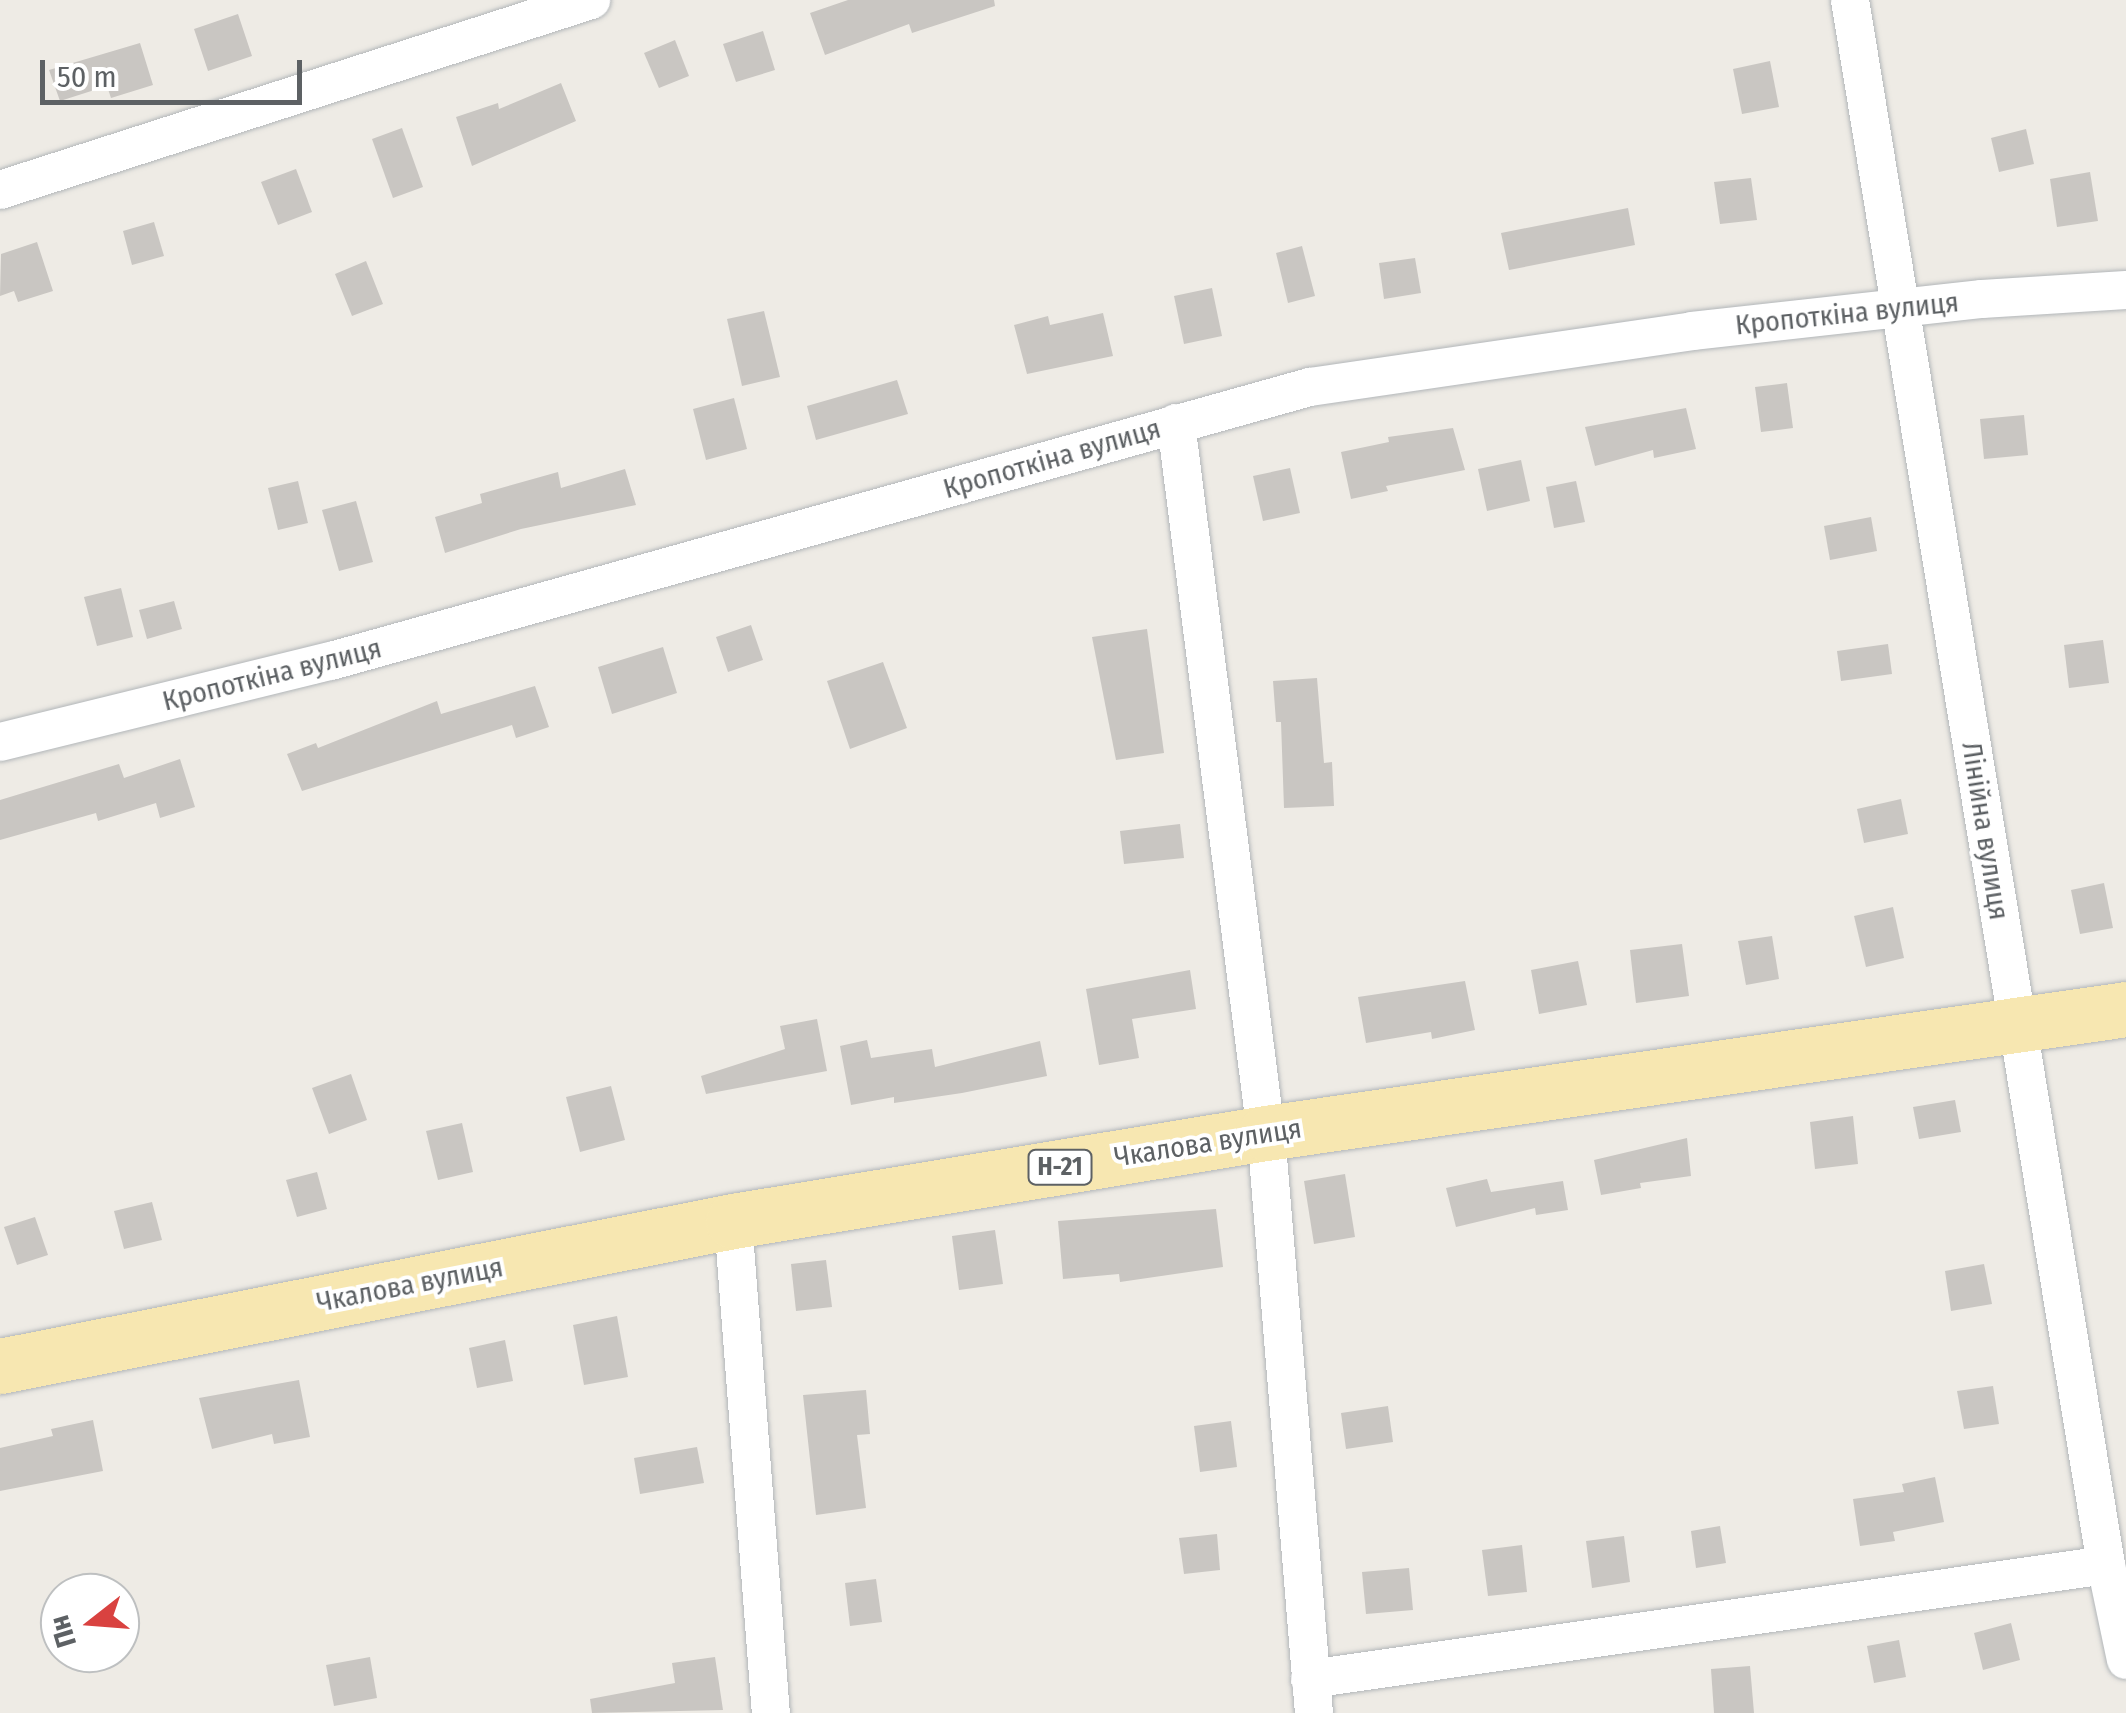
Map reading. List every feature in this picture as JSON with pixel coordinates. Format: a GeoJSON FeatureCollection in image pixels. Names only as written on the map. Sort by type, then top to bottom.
{"type":"FeatureCollection","features":[{"type":"Feature","properties":{"kind":"main road","name":"Чкалова вулиця"},"geometry":{"type":"LineString","coordinates":[[0,1366],[734,1222],[1266,1133],[2126,1009]]}},
{"type":"Feature","properties":{"kind":"street"},"geometry":{"type":"LineString","coordinates":[[0,190],[591,0]]}},
{"type":"Feature","properties":{"kind":"street","name":"Лінійна вулиця"},"geometry":{"type":"LineString","coordinates":[[1850,0],[2106,1565],[2126,1660]]}},
{"type":"Feature","properties":{"kind":"street","name":"Кропоткіна вулиця"},"geometry":{"type":"LineString","coordinates":[[0,742],[331,662],[1310,387],[1692,332],[1901,307],[2126,290]]}},
{"type":"Feature","properties":{"kind":"street"},"geometry":{"type":"LineString","coordinates":[[1176,423],[1266,1133],[1312,1696],[2106,1565]]}},
{"type":"Feature","properties":{"kind":"street"},"geometry":{"type":"LineString","coordinates":[[734,1222],[771,1713]]}},
{"type":"Feature","properties":{"kind":"building"},"geometry":{"type":"Polygon","coordinates":[[[848,0],[994,0],[995,6],[912,33],[909,24],[825,55],[810,13],[848,0]]]}},
{"type":"Feature","properties":{"kind":"building"},"geometry":{"type":"Polygon","coordinates":[[[238,14],[252,56],[208,71],[194,29],[238,14]]]}},
{"type":"Feature","properties":{"kind":"building"},"geometry":{"type":"Polygon","coordinates":[[[763,31],[775,70],[736,82],[723,44],[763,31]]]}},
{"type":"Feature","properties":{"kind":"building"},"geometry":{"type":"Polygon","coordinates":[[[675,40],[689,76],[659,88],[644,53],[675,40]]]}},
{"type":"Feature","properties":{"kind":"building"},"geometry":{"type":"Polygon","coordinates":[[[140,43],[153,85],[111,98],[107,86],[60,101],[49,70],[140,43]]]}},
{"type":"Feature","properties":{"kind":"building"},"geometry":{"type":"Polygon","coordinates":[[[1770,61],[1779,107],[1742,114],[1733,69],[1770,61]]]}},
{"type":"Feature","properties":{"kind":"building"},"geometry":{"type":"Polygon","coordinates":[[[561,83],[576,121],[472,166],[456,117],[498,103],[499,109],[561,83]]]}},
{"type":"Feature","properties":{"kind":"building"},"geometry":{"type":"Polygon","coordinates":[[[402,128],[423,187],[393,198],[372,139],[402,128]]]}},
{"type":"Feature","properties":{"kind":"building"},"geometry":{"type":"Polygon","coordinates":[[[2026,129],[2034,164],[1999,172],[1991,138],[2026,129]]]}},
{"type":"Feature","properties":{"kind":"building"},"geometry":{"type":"Polygon","coordinates":[[[296,169],[312,212],[278,225],[261,182],[296,169]]]}},
{"type":"Feature","properties":{"kind":"building"},"geometry":{"type":"Polygon","coordinates":[[[2090,172],[2098,221],[2057,227],[2050,179],[2090,172]]]}},
{"type":"Feature","properties":{"kind":"building"},"geometry":{"type":"Polygon","coordinates":[[[1751,178],[1757,220],[1720,224],[1714,182],[1751,178]]]}},
{"type":"Feature","properties":{"kind":"building"},"geometry":{"type":"Polygon","coordinates":[[[1628,208],[1635,245],[1509,270],[1501,233],[1628,208]]]}},
{"type":"Feature","properties":{"kind":"building"},"geometry":{"type":"Polygon","coordinates":[[[154,222],[164,256],[132,265],[123,231],[154,222]]]}},
{"type":"Feature","properties":{"kind":"building"},"geometry":{"type":"Polygon","coordinates":[[[37,242],[53,291],[18,302],[14,291],[0,296],[1,254],[37,242]]]}},
{"type":"Feature","properties":{"kind":"building"},"geometry":{"type":"Polygon","coordinates":[[[1302,246],[1315,296],[1288,303],[1276,253],[1302,246]]]}},
{"type":"Feature","properties":{"kind":"building"},"geometry":{"type":"Polygon","coordinates":[[[1415,258],[1421,293],[1384,299],[1379,263],[1415,258]]]}},
{"type":"Feature","properties":{"kind":"building"},"geometry":{"type":"Polygon","coordinates":[[[366,261],[383,304],[352,316],[335,274],[366,261]]]}},
{"type":"Feature","properties":{"kind":"building"},"geometry":{"type":"Polygon","coordinates":[[[1212,288],[1222,336],[1184,344],[1174,296],[1212,288]]]}},
{"type":"Feature","properties":{"kind":"building"},"geometry":{"type":"Polygon","coordinates":[[[764,311],[780,377],[742,386],[727,319],[764,311]]]}},
{"type":"Feature","properties":{"kind":"building"},"geometry":{"type":"Polygon","coordinates":[[[1103,313],[1113,356],[1027,374],[1014,325],[1048,316],[1050,325],[1103,313]]]}},
{"type":"Feature","properties":{"kind":"building"},"geometry":{"type":"Polygon","coordinates":[[[897,380],[908,414],[816,440],[807,406],[897,380]]]}},
{"type":"Feature","properties":{"kind":"building"},"geometry":{"type":"Polygon","coordinates":[[[1787,383],[1793,428],[1761,432],[1755,387],[1787,383]]]}},
{"type":"Feature","properties":{"kind":"building"},"geometry":{"type":"Polygon","coordinates":[[[734,398],[747,449],[706,460],[693,409],[734,398]]]}},
{"type":"Feature","properties":{"kind":"building"},"geometry":{"type":"Polygon","coordinates":[[[1686,408],[1696,449],[1654,458],[1653,450],[1595,466],[1585,427],[1686,408]]]}},
{"type":"Feature","properties":{"kind":"building"},"geometry":{"type":"Polygon","coordinates":[[[2024,415],[2028,455],[1984,459],[1980,419],[2024,415]]]}},
{"type":"Feature","properties":{"kind":"building"},"geometry":{"type":"Polygon","coordinates":[[[1453,428],[1465,470],[1386,486],[1388,491],[1351,499],[1341,452],[1389,442],[1388,437],[1453,428]]]}},
{"type":"Feature","properties":{"kind":"building"},"geometry":{"type":"Polygon","coordinates":[[[1521,460],[1530,501],[1487,511],[1478,469],[1521,460]]]}},
{"type":"Feature","properties":{"kind":"building"},"geometry":{"type":"Polygon","coordinates":[[[1290,468],[1300,513],[1263,521],[1253,476],[1290,468]]]}},
{"type":"Feature","properties":{"kind":"building"},"geometry":{"type":"Polygon","coordinates":[[[625,469],[636,505],[521,529],[445,553],[435,517],[482,503],[480,494],[558,472],[561,488],[625,469]]]}},
{"type":"Feature","properties":{"kind":"building"},"geometry":{"type":"Polygon","coordinates":[[[298,481],[308,523],[278,530],[268,488],[298,481]]]}},
{"type":"Feature","properties":{"kind":"building"},"geometry":{"type":"Polygon","coordinates":[[[1576,481],[1585,522],[1554,528],[1546,487],[1576,481]]]}},
{"type":"Feature","properties":{"kind":"building"},"geometry":{"type":"Polygon","coordinates":[[[356,501],[373,562],[339,571],[322,510],[356,501]]]}},
{"type":"Feature","properties":{"kind":"building"},"geometry":{"type":"Polygon","coordinates":[[[1871,517],[1877,551],[1830,560],[1824,526],[1871,517]]]}},
{"type":"Feature","properties":{"kind":"building"},"geometry":{"type":"Polygon","coordinates":[[[121,588],[133,637],[97,646],[84,597],[121,588]]]}},
{"type":"Feature","properties":{"kind":"building"},"geometry":{"type":"Polygon","coordinates":[[[174,601],[182,629],[147,639],[139,610],[174,601]]]}},
{"type":"Feature","properties":{"kind":"building"},"geometry":{"type":"Polygon","coordinates":[[[751,625],[763,660],[728,672],[716,637],[751,625]]]}},
{"type":"Feature","properties":{"kind":"building"},"geometry":{"type":"Polygon","coordinates":[[[1147,629],[1164,753],[1116,760],[1092,637],[1147,629]]]}},
{"type":"Feature","properties":{"kind":"building"},"geometry":{"type":"Polygon","coordinates":[[[2103,640],[2109,683],[2069,688],[2064,645],[2103,640]]]}},
{"type":"Feature","properties":{"kind":"building"},"geometry":{"type":"Polygon","coordinates":[[[1888,644],[1892,674],[1841,681],[1837,651],[1888,644]]]}},
{"type":"Feature","properties":{"kind":"building"},"geometry":{"type":"Polygon","coordinates":[[[663,647],[677,693],[612,714],[598,667],[663,647]]]}},
{"type":"Feature","properties":{"kind":"building"},"geometry":{"type":"Polygon","coordinates":[[[883,662],[907,728],[850,749],[827,681],[883,662]]]}},
{"type":"Feature","properties":{"kind":"building"},"geometry":{"type":"Polygon","coordinates":[[[1317,678],[1324,763],[1332,762],[1334,806],[1284,808],[1281,722],[1276,722],[1273,681],[1317,678]]]}},
{"type":"Feature","properties":{"kind":"building"},"geometry":{"type":"Polygon","coordinates":[[[535,686],[549,727],[516,738],[512,725],[302,791],[287,754],[316,743],[318,748],[437,701],[441,714],[535,686]]]}},
{"type":"Feature","properties":{"kind":"building"},"geometry":{"type":"Polygon","coordinates":[[[180,759],[195,807],[160,818],[156,803],[98,821],[96,813],[0,840],[0,800],[119,764],[124,778],[180,759]]]}},
{"type":"Feature","properties":{"kind":"building"},"geometry":{"type":"Polygon","coordinates":[[[1901,799],[1908,834],[1864,843],[1857,809],[1901,799]]]}},
{"type":"Feature","properties":{"kind":"building"},"geometry":{"type":"Polygon","coordinates":[[[1180,824],[1184,858],[1124,864],[1120,831],[1180,824]]]}},
{"type":"Feature","properties":{"kind":"building"},"geometry":{"type":"Polygon","coordinates":[[[2104,883],[2113,928],[2080,934],[2071,890],[2104,883]]]}},
{"type":"Feature","properties":{"kind":"building"},"geometry":{"type":"Polygon","coordinates":[[[1893,907],[1904,958],[1866,967],[1854,916],[1893,907]]]}},
{"type":"Feature","properties":{"kind":"building"},"geometry":{"type":"Polygon","coordinates":[[[1772,936],[1779,979],[1746,985],[1738,941],[1772,936]]]}},
{"type":"Feature","properties":{"kind":"building"},"geometry":{"type":"Polygon","coordinates":[[[1682,944],[1689,996],[1636,1003],[1630,950],[1682,944]]]}},
{"type":"Feature","properties":{"kind":"building"},"geometry":{"type":"Polygon","coordinates":[[[1578,961],[1587,1005],[1539,1014],[1531,970],[1578,961]]]}},
{"type":"Feature","properties":{"kind":"building"},"geometry":{"type":"Polygon","coordinates":[[[1190,970],[1196,1009],[1132,1019],[1139,1058],[1099,1065],[1086,989],[1190,970]]]}},
{"type":"Feature","properties":{"kind":"building"},"geometry":{"type":"Polygon","coordinates":[[[1465,981],[1475,1030],[1432,1039],[1431,1032],[1366,1043],[1358,997],[1465,981]]]}},
{"type":"Feature","properties":{"kind":"building"},"geometry":{"type":"Polygon","coordinates":[[[817,1019],[827,1071],[706,1094],[701,1076],[785,1049],[780,1026],[817,1019]]]}},
{"type":"Feature","properties":{"kind":"building"},"geometry":{"type":"Polygon","coordinates":[[[867,1040],[871,1058],[932,1049],[935,1067],[1040,1041],[1047,1076],[962,1093],[894,1103],[894,1097],[851,1105],[840,1046],[867,1040]]]}},
{"type":"Feature","properties":{"kind":"building"},"geometry":{"type":"Polygon","coordinates":[[[351,1074],[367,1120],[329,1134],[312,1088],[351,1074]]]}},
{"type":"Feature","properties":{"kind":"building"},"geometry":{"type":"Polygon","coordinates":[[[611,1086],[625,1140],[580,1152],[566,1097],[611,1086]]]}},
{"type":"Feature","properties":{"kind":"building"},"geometry":{"type":"Polygon","coordinates":[[[1955,1100],[1961,1132],[1919,1139],[1913,1107],[1955,1100]]]}},
{"type":"Feature","properties":{"kind":"building"},"geometry":{"type":"Polygon","coordinates":[[[1853,1116],[1858,1164],[1815,1169],[1810,1122],[1853,1116]]]}},
{"type":"Feature","properties":{"kind":"building"},"geometry":{"type":"Polygon","coordinates":[[[462,1123],[473,1172],[438,1180],[426,1131],[462,1123]]]}},
{"type":"Feature","properties":{"kind":"building"},"geometry":{"type":"Polygon","coordinates":[[[1687,1138],[1691,1176],[1640,1183],[1641,1188],[1601,1195],[1594,1160],[1687,1138]]]}},
{"type":"Feature","properties":{"kind":"building"},"geometry":{"type":"Polygon","coordinates":[[[317,1172],[327,1209],[297,1217],[286,1180],[317,1172]]]}},
{"type":"Feature","properties":{"kind":"building"},"geometry":{"type":"Polygon","coordinates":[[[1345,1174],[1355,1237],[1314,1244],[1304,1181],[1345,1174]]]}},
{"type":"Feature","properties":{"kind":"building"},"geometry":{"type":"Polygon","coordinates":[[[1487,1179],[1491,1192],[1563,1181],[1568,1210],[1536,1215],[1535,1208],[1456,1227],[1446,1188],[1487,1179]]]}},
{"type":"Feature","properties":{"kind":"building"},"geometry":{"type":"Polygon","coordinates":[[[152,1202],[162,1240],[124,1249],[114,1211],[152,1202]]]}},
{"type":"Feature","properties":{"kind":"building"},"geometry":{"type":"Polygon","coordinates":[[[1216,1209],[1223,1267],[1120,1282],[1119,1274],[1063,1279],[1058,1221],[1216,1209]]]}},
{"type":"Feature","properties":{"kind":"building"},"geometry":{"type":"Polygon","coordinates":[[[35,1217],[48,1255],[17,1265],[4,1227],[35,1217]]]}},
{"type":"Feature","properties":{"kind":"building"},"geometry":{"type":"Polygon","coordinates":[[[995,1230],[1003,1284],[959,1290],[952,1236],[995,1230]]]}},
{"type":"Feature","properties":{"kind":"building"},"geometry":{"type":"Polygon","coordinates":[[[826,1260],[832,1307],[796,1311],[791,1264],[826,1260]]]}},
{"type":"Feature","properties":{"kind":"building"},"geometry":{"type":"Polygon","coordinates":[[[1984,1264],[1992,1304],[1951,1311],[1945,1271],[1984,1264]]]}},
{"type":"Feature","properties":{"kind":"building"},"geometry":{"type":"Polygon","coordinates":[[[617,1316],[628,1377],[584,1385],[573,1325],[617,1316]]]}},
{"type":"Feature","properties":{"kind":"building"},"geometry":{"type":"Polygon","coordinates":[[[505,1340],[513,1381],[477,1388],[469,1348],[505,1340]]]}},
{"type":"Feature","properties":{"kind":"building"},"geometry":{"type":"Polygon","coordinates":[[[299,1380],[310,1437],[274,1444],[272,1434],[212,1449],[199,1398],[299,1380]]]}},
{"type":"Feature","properties":{"kind":"building"},"geometry":{"type":"Polygon","coordinates":[[[1993,1386],[1999,1424],[1964,1429],[1957,1391],[1993,1386]]]}},
{"type":"Feature","properties":{"kind":"building"},"geometry":{"type":"Polygon","coordinates":[[[866,1390],[870,1434],[857,1435],[866,1508],[816,1515],[803,1395],[866,1390]]]}},
{"type":"Feature","properties":{"kind":"building"},"geometry":{"type":"Polygon","coordinates":[[[1388,1406],[1393,1442],[1346,1449],[1341,1413],[1388,1406]]]}},
{"type":"Feature","properties":{"kind":"building"},"geometry":{"type":"Polygon","coordinates":[[[93,1420],[103,1471],[0,1491],[0,1448],[53,1436],[51,1429],[93,1420]]]}},
{"type":"Feature","properties":{"kind":"building"},"geometry":{"type":"Polygon","coordinates":[[[1231,1421],[1237,1467],[1200,1472],[1194,1426],[1231,1421]]]}},
{"type":"Feature","properties":{"kind":"building"},"geometry":{"type":"Polygon","coordinates":[[[697,1447],[704,1483],[640,1494],[634,1458],[697,1447]]]}},
{"type":"Feature","properties":{"kind":"building"},"geometry":{"type":"Polygon","coordinates":[[[1935,1477],[1944,1522],[1893,1532],[1895,1541],[1860,1546],[1853,1499],[1904,1492],[1902,1484],[1935,1477]]]}},
{"type":"Feature","properties":{"kind":"building"},"geometry":{"type":"Polygon","coordinates":[[[1720,1526],[1726,1563],[1696,1568],[1691,1531],[1720,1526]]]}},
{"type":"Feature","properties":{"kind":"building"},"geometry":{"type":"Polygon","coordinates":[[[1217,1534],[1220,1570],[1184,1574],[1179,1538],[1217,1534]]]}},
{"type":"Feature","properties":{"kind":"building"},"geometry":{"type":"Polygon","coordinates":[[[1624,1536],[1630,1582],[1592,1588],[1586,1541],[1624,1536]]]}},
{"type":"Feature","properties":{"kind":"building"},"geometry":{"type":"Polygon","coordinates":[[[1522,1545],[1527,1592],[1488,1596],[1482,1550],[1522,1545]]]}},
{"type":"Feature","properties":{"kind":"building"},"geometry":{"type":"Polygon","coordinates":[[[1409,1568],[1413,1610],[1366,1614],[1362,1572],[1409,1568]]]}},
{"type":"Feature","properties":{"kind":"building"},"geometry":{"type":"Polygon","coordinates":[[[876,1579],[882,1622],[850,1626],[845,1583],[876,1579]]]}},
{"type":"Feature","properties":{"kind":"building"},"geometry":{"type":"Polygon","coordinates":[[[2011,1623],[2020,1660],[1983,1670],[1974,1633],[2011,1623]]]}},
{"type":"Feature","properties":{"kind":"building"},"geometry":{"type":"Polygon","coordinates":[[[1899,1640],[1906,1677],[1874,1683],[1867,1646],[1899,1640]]]}},
{"type":"Feature","properties":{"kind":"building"},"geometry":{"type":"Polygon","coordinates":[[[370,1657],[377,1698],[334,1706],[326,1665],[370,1657]]]}},
{"type":"Feature","properties":{"kind":"building"},"geometry":{"type":"Polygon","coordinates":[[[715,1657],[723,1710],[592,1713],[590,1699],[675,1683],[672,1663],[715,1657]]]}},
{"type":"Feature","properties":{"kind":"building"},"geometry":{"type":"Polygon","coordinates":[[[1750,1666],[1754,1713],[1714,1713],[1711,1669],[1750,1666]]]}}]}
